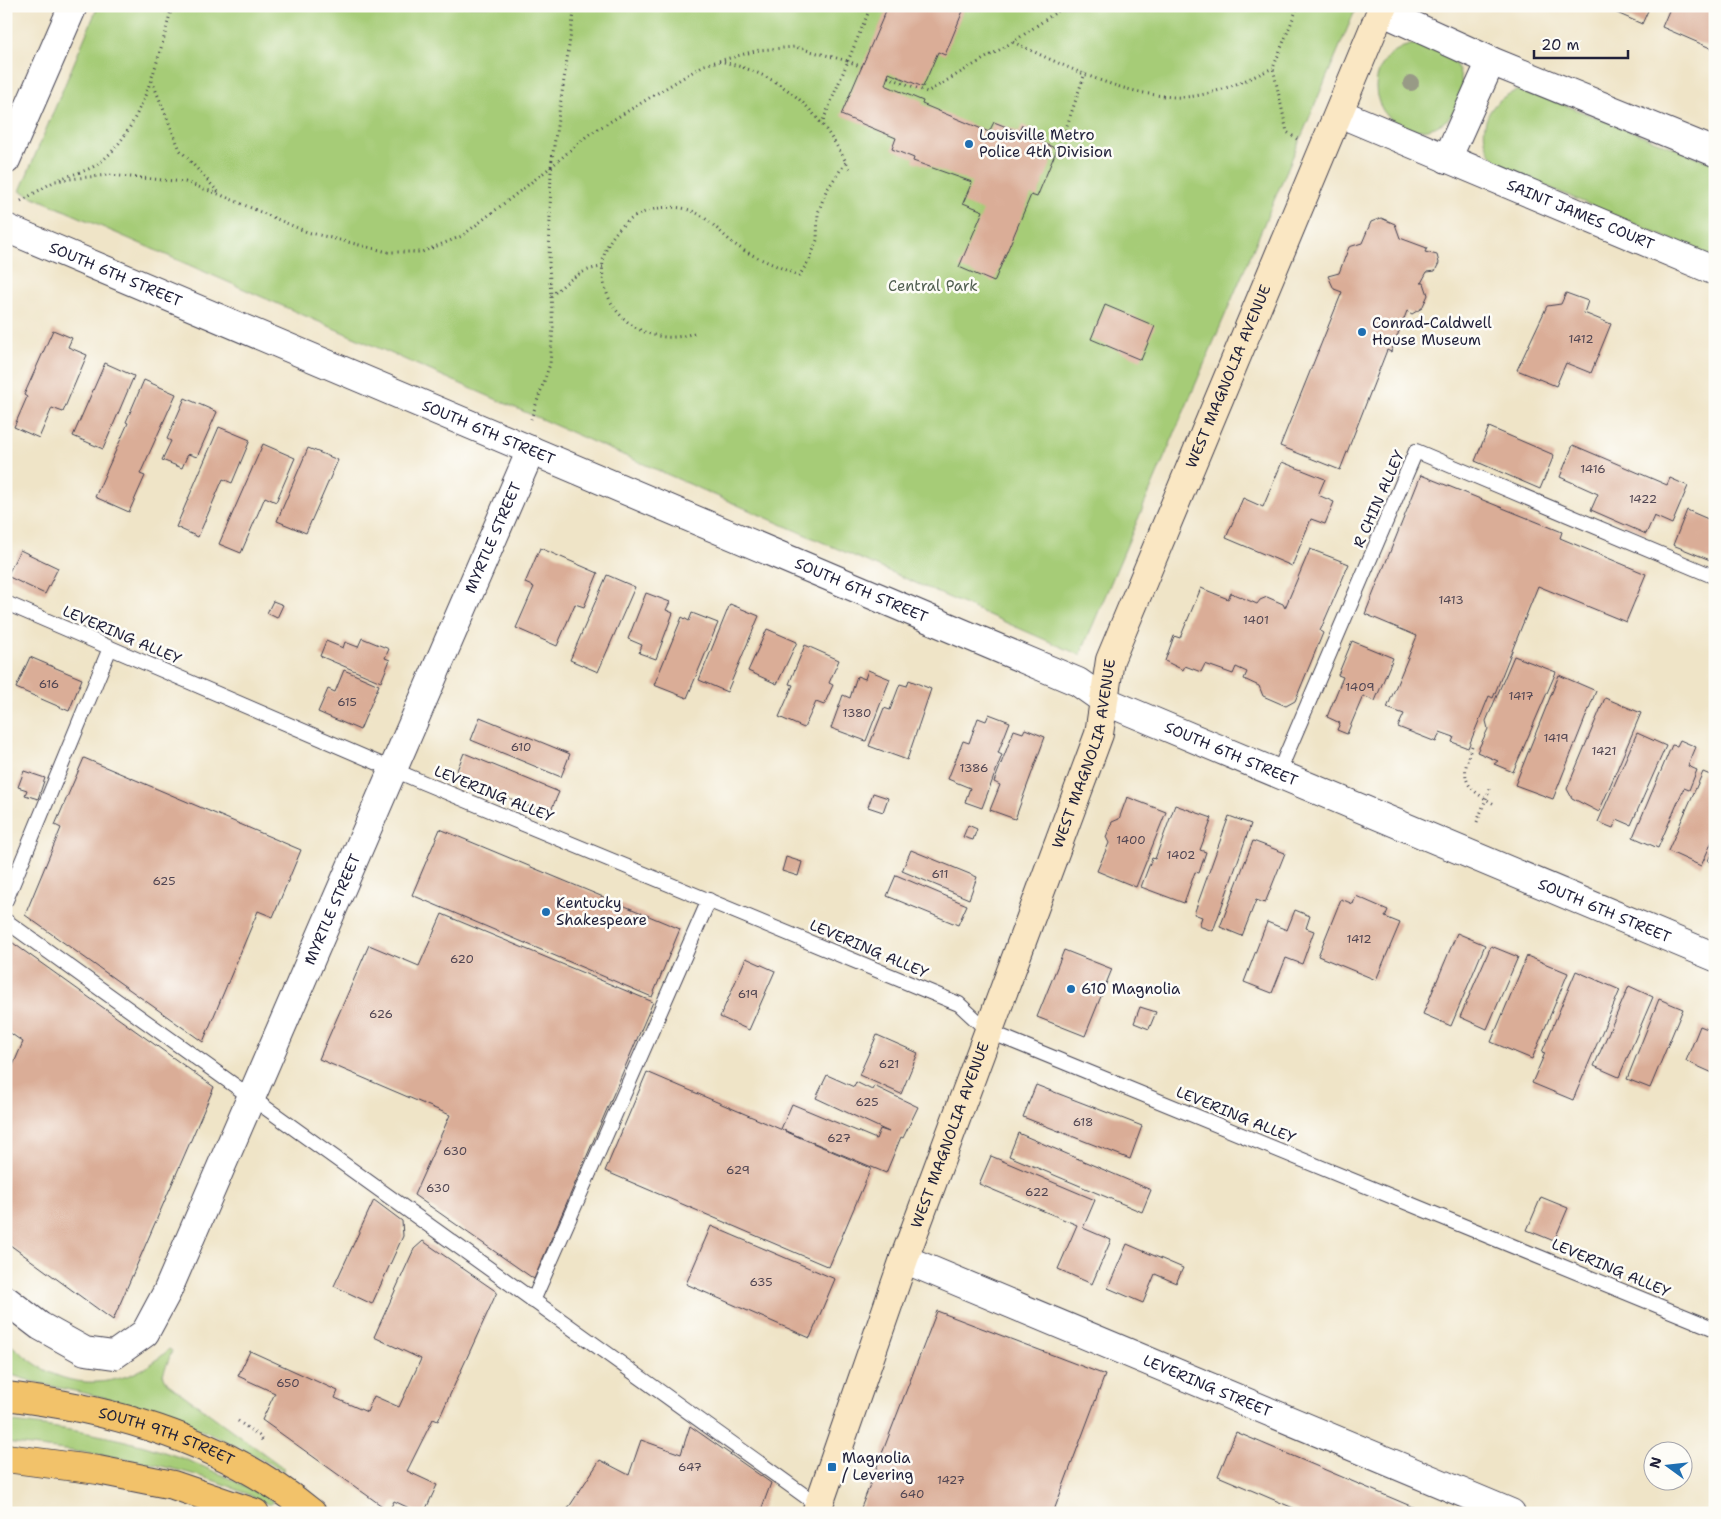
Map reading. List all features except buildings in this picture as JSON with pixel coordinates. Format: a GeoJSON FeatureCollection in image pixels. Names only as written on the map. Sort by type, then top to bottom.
{"type":"FeatureCollection","features":[{"type":"Feature","properties":{"kind":"main road","name":"SOUTH 9TH STREET"},"geometry":{"type":"LineString","coordinates":[[6,1396],[49,1401],[130,1419],[191,1441],[245,1468],[312,1513]]}},
{"type":"Feature","properties":{"kind":"main road"},"geometry":{"type":"LineString","coordinates":[[6,1458],[98,1470],[173,1486],[255,1513]]}},
{"type":"Feature","properties":{"kind":"street"},"geometry":{"type":"LineString","coordinates":[[6,160],[73,6]]}},
{"type":"Feature","properties":{"kind":"street"},"geometry":{"type":"LineString","coordinates":[[1382,9],[1491,60],[1715,152]]}},
{"type":"Feature","properties":{"kind":"street","name":"WEST MAGNOLIA AVENUE"},"geometry":{"type":"LineString","coordinates":[[817,1510],[904,1259],[1099,734],[1110,660],[1382,9]]}},
{"type":"Feature","properties":{"kind":"street"},"geometry":{"type":"LineString","coordinates":[[1447,159],[1491,60]]}},
{"type":"Feature","properties":{"kind":"street","name":"SAINT JAMES COURT"},"geometry":{"type":"LineString","coordinates":[[1339,113],[1715,271]]}},
{"type":"Feature","properties":{"kind":"street","name":"SOUTH 6TH STREET"},"geometry":{"type":"LineString","coordinates":[[11,216],[531,450],[1078,682],[1105,701],[1715,956]]}},
{"type":"Feature","properties":{"kind":"street","name":"MYRTLE STREET"},"geometry":{"type":"LineString","coordinates":[[6,1300],[40,1326],[85,1351],[114,1355],[145,1333],[167,1292],[531,450]]}},
{"type":"Feature","properties":{"kind":"street","name":"LEVERING STREET"},"geometry":{"type":"LineString","coordinates":[[904,1259],[1511,1513]]}},
{"type":"Feature","properties":{"kind":"lane","name":"R CHIN ALLEY"},"geometry":{"type":"LineString","coordinates":[[1278,774],[1416,451],[1715,577]]}},
{"type":"Feature","properties":{"kind":"lane","name":"LEVERING ALLEY"},"geometry":{"type":"LineString","coordinates":[[6,603],[392,770],[959,1004],[988,1031],[1715,1329]]}},
{"type":"Feature","properties":{"kind":"lane"},"geometry":{"type":"LineString","coordinates":[[6,900],[110,648]]}},
{"type":"Feature","properties":{"kind":"lane"},"geometry":{"type":"LineString","coordinates":[[533,1301],[709,900]]}},
{"type":"Feature","properties":{"kind":"lane"},"geometry":{"type":"LineString","coordinates":[[6,922],[533,1301],[817,1510]]}},
{"type":"Feature","properties":{"kind":"path"},"geometry":{"type":"LineString","coordinates":[[11,216],[55,181],[98,164],[112,152],[133,120],[151,81],[172,6]]}},
{"type":"Feature","properties":{"kind":"path"},"geometry":{"type":"LineString","coordinates":[[529,423],[550,364],[553,327],[549,219],[551,167],[575,6]]}},
{"type":"Feature","properties":{"kind":"path"},"geometry":{"type":"LineString","coordinates":[[822,123],[871,6]]}},
{"type":"Feature","properties":{"kind":"path"},"geometry":{"type":"LineString","coordinates":[[888,77],[927,92],[1013,42],[1065,6]]}},
{"type":"Feature","properties":{"kind":"path"},"geometry":{"type":"LineString","coordinates":[[1298,6],[1273,68],[1287,132],[1300,141]]}},
{"type":"Feature","properties":{"kind":"path"},"geometry":{"type":"LineString","coordinates":[[1013,42],[1119,86],[1176,97],[1234,85],[1273,68]]}},
{"type":"Feature","properties":{"kind":"path"},"geometry":{"type":"LineString","coordinates":[[55,181],[109,175],[185,182],[222,195],[307,232],[347,244],[388,252],[422,252],[462,236],[551,167],[588,135],[704,65],[759,50],[795,47],[862,66]]}},
{"type":"Feature","properties":{"kind":"path"},"geometry":{"type":"LineString","coordinates":[[718,61],[746,67],[771,78],[793,93],[822,123],[851,172]]}},
{"type":"Feature","properties":{"kind":"path"},"geometry":{"type":"LineString","coordinates":[[1059,149],[1085,73]]}},
{"type":"Feature","properties":{"kind":"path"},"geometry":{"type":"LineString","coordinates":[[151,81],[180,150],[222,195]]}},
{"type":"Feature","properties":{"kind":"path"},"geometry":{"type":"LineString","coordinates":[[694,333],[678,338],[663,338],[633,327],[622,317],[605,291],[602,275],[612,240],[622,226],[634,216],[650,209],[668,206],[688,209],[705,218],[737,246],[758,258],[799,276],[810,259],[817,240],[818,213],[826,192],[846,162]]}},
{"type":"Feature","properties":{"kind":"path"},"geometry":{"type":"LineString","coordinates":[[551,296],[574,276],[589,268],[603,267]]}},
{"type":"Feature","properties":{"kind":"path"},"geometry":{"type":"LineString","coordinates":[[1472,746],[1466,765],[1466,782],[1473,792],[1496,805]]}},
{"type":"Feature","properties":{"kind":"path"},"geometry":{"type":"LineString","coordinates":[[1477,822],[1491,786]]}},
{"type":"Feature","properties":{"kind":"path"},"geometry":{"type":"LineString","coordinates":[[238,1421],[259,1436]]}},
{"type":"Feature","properties":{"kind":"green space","name":"Central Park"},"geometry":{"type":"Polygon","coordinates":[[[98,6],[1357,6],[1080,655],[20,191],[98,6]]]}},
{"type":"Feature","properties":{"kind":"green space"},"geometry":{"type":"Polygon","coordinates":[[[1419,44],[1436,47],[1450,56],[1459,70],[1462,87],[1459,104],[1450,118],[1436,127],[1419,130],[1402,127],[1388,118],[1379,104],[1376,87],[1379,70],[1388,56],[1402,47],[1419,44]]]}},
{"type":"Feature","properties":{"kind":"green space"},"geometry":{"type":"Polygon","coordinates":[[[1524,89],[1715,164],[1715,258],[1503,168],[1493,157],[1487,145],[1484,133],[1486,121],[1491,110],[1499,101],[1510,94],[1524,89]]]}},
{"type":"Feature","properties":{"kind":"green space"},"geometry":{"type":"Polygon","coordinates":[[[6,1341],[47,1371],[63,1378],[95,1382],[128,1376],[157,1360],[169,1349],[172,1351],[163,1374],[167,1383],[285,1469],[283,1471],[210,1434],[152,1411],[6,1373],[6,1341]]]}},
{"type":"Feature","properties":{"kind":"green space"},"geometry":{"type":"Polygon","coordinates":[[[6,1421],[86,1433],[145,1446],[206,1468],[273,1501],[270,1505],[217,1482],[175,1469],[103,1455],[6,1443],[6,1421]]]}},
{"type":"Feature","properties":{"kind":"place","name":"Louisville Metro Police 4th Division"},"geometry":{"type":"Point","coordinates":[969,144]}},
{"type":"Feature","properties":{"kind":"place","name":"Conrad-Caldwell House Museum"},"geometry":{"type":"Point","coordinates":[1362,332]}},
{"type":"Feature","properties":{"kind":"place","name":"Kentucky Shakespeare"},"geometry":{"type":"Point","coordinates":[546,912]}},
{"type":"Feature","properties":{"kind":"place","name":"610 Magnolia"},"geometry":{"type":"Point","coordinates":[1071,989]}},
{"type":"Feature","properties":{"kind":"place","name":"Magnolia / Levering"},"geometry":{"type":"Point","coordinates":[832,1467]}}]}
